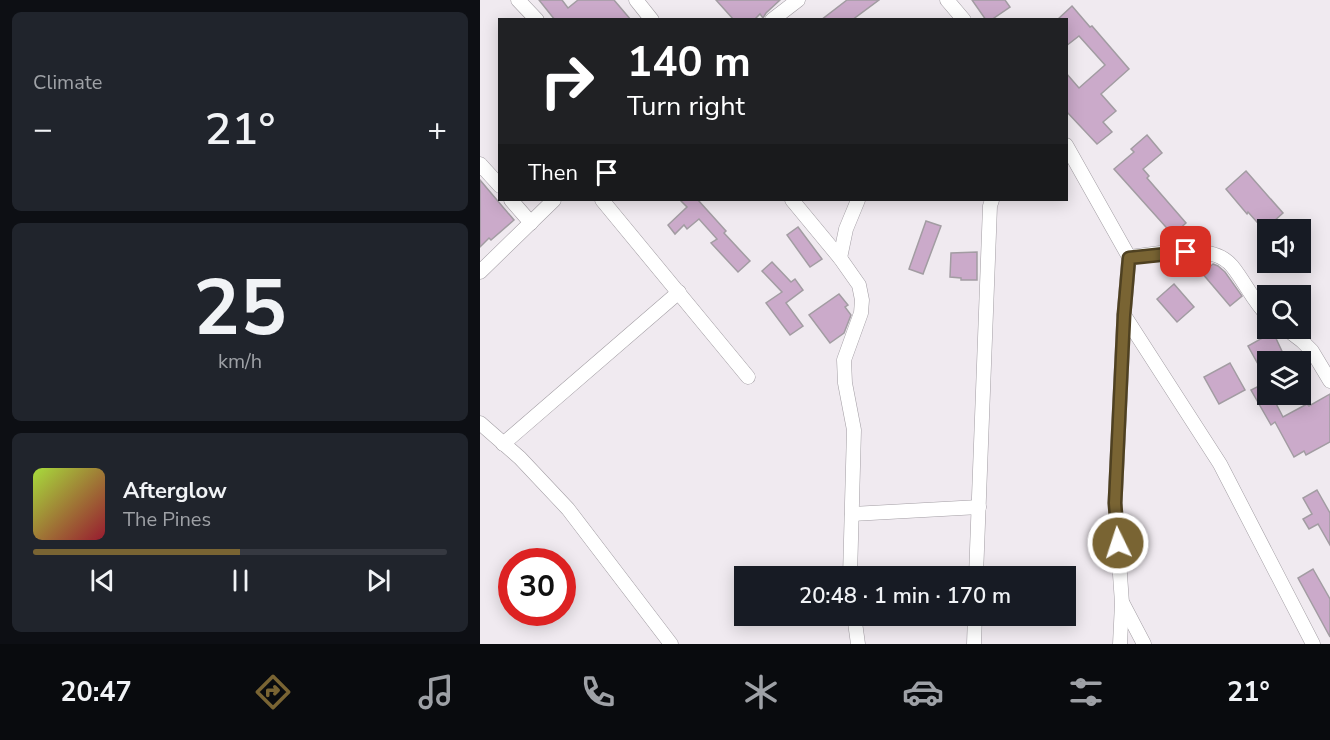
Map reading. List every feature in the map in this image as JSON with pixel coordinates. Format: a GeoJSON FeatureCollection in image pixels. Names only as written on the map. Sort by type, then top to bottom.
{"type":"FeatureCollection","features":[{"type":"Feature","properties":{"kind":"street"},"geometry":{"type":"LineString","coordinates":[[518,0],[535,18]]}},
{"type":"Feature","properties":{"kind":"street"},"geometry":{"type":"LineString","coordinates":[[636,0],[650,18]]}},
{"type":"Feature","properties":{"kind":"street"},"geometry":{"type":"LineString","coordinates":[[775,18],[798,0]]}},
{"type":"Feature","properties":{"kind":"street"},"geometry":{"type":"LineString","coordinates":[[947,0],[962,18]]}},
{"type":"Feature","properties":{"kind":"street"},"geometry":{"type":"LineString","coordinates":[[1068,149],[1129,258],[1115,503],[1122,603],[1120,644]]}},
{"type":"Feature","properties":{"kind":"street"},"geometry":{"type":"LineString","coordinates":[[480,164],[498,184]]}},
{"type":"Feature","properties":{"kind":"street"},"geometry":{"type":"LineString","coordinates":[[512,201],[531,223]]}},
{"type":"Feature","properties":{"kind":"street"},"geometry":{"type":"LineString","coordinates":[[480,273],[553,201]]}},
{"type":"Feature","properties":{"kind":"street"},"geometry":{"type":"LineString","coordinates":[[603,201],[748,377]]}},
{"type":"Feature","properties":{"kind":"street"},"geometry":{"type":"LineString","coordinates":[[793,201],[859,285],[862,300],[861,313],[844,360],[854,430],[850,566]]}},
{"type":"Feature","properties":{"kind":"street"},"geometry":{"type":"LineString","coordinates":[[840,258],[846,229],[858,201]]}},
{"type":"Feature","properties":{"kind":"street"},"geometry":{"type":"LineString","coordinates":[[976,566],[992,201]]}},
{"type":"Feature","properties":{"kind":"street"},"geometry":{"type":"LineString","coordinates":[[1129,258],[1172,252],[1201,251],[1214,254],[1224,258],[1233,267],[1257,304]]}},
{"type":"Feature","properties":{"kind":"street"},"geometry":{"type":"LineString","coordinates":[[503,444],[679,292]]}},
{"type":"Feature","properties":{"kind":"street"},"geometry":{"type":"LineString","coordinates":[[1124,315],[1220,464],[1313,644]]}},
{"type":"Feature","properties":{"kind":"street"},"geometry":{"type":"LineString","coordinates":[[1298,339],[1312,351],[1330,381]]}},
{"type":"Feature","properties":{"kind":"street"},"geometry":{"type":"LineString","coordinates":[[480,423],[520,458],[568,509],[671,644]]}},
{"type":"Feature","properties":{"kind":"street"},"geometry":{"type":"LineString","coordinates":[[852,514],[979,507]]}},
{"type":"Feature","properties":{"kind":"street"},"geometry":{"type":"LineString","coordinates":[[1122,603],[1144,644]]}},
{"type":"Feature","properties":{"kind":"street"},"geometry":{"type":"LineString","coordinates":[[856,626],[858,644]]}},
{"type":"Feature","properties":{"kind":"street"},"geometry":{"type":"LineString","coordinates":[[974,644],[975,626]]}},
{"type":"Feature","properties":{"kind":"building"},"geometry":{"type":"Polygon","coordinates":[[[539,0],[562,0],[568,8],[578,0],[614,0],[629,18],[553,18],[539,0]]]}},
{"type":"Feature","properties":{"kind":"building"},"geometry":{"type":"Polygon","coordinates":[[[716,0],[780,0],[763,18],[760,14],[756,18],[732,18],[716,0]]]}},
{"type":"Feature","properties":{"kind":"building"},"geometry":{"type":"Polygon","coordinates":[[[847,0],[879,0],[855,18],[824,18],[847,0]]]}},
{"type":"Feature","properties":{"kind":"building"},"geometry":{"type":"Polygon","coordinates":[[[972,0],[1005,0],[1010,7],[994,18],[985,18],[972,0]]]}},
{"type":"Feature","properties":{"kind":"building"},"geometry":{"type":"Polygon","coordinates":[[[1072,6],[1129,69],[1101,94],[1116,111],[1103,122],[1112,132],[1097,144],[1068,113],[1068,75],[1079,88],[1105,65],[1079,36],[1068,44],[1068,18],[1059,18],[1072,6]]]}},
{"type":"Feature","properties":{"kind":"building"},"geometry":{"type":"Polygon","coordinates":[[[1147,135],[1162,153],[1143,169],[1149,176],[1147,178],[1186,223],[1173,235],[1114,169],[1134,152],[1131,149],[1147,135]]]}},
{"type":"Feature","properties":{"kind":"building"},"geometry":{"type":"Polygon","coordinates":[[[1246,171],[1283,213],[1276,219],[1257,219],[1257,222],[1226,189],[1246,171]]]}},
{"type":"Feature","properties":{"kind":"building"},"geometry":{"type":"Polygon","coordinates":[[[480,180],[514,220],[480,247],[480,180]]]}},
{"type":"Feature","properties":{"kind":"building"},"geometry":{"type":"Polygon","coordinates":[[[681,201],[699,201],[750,261],[738,272],[711,243],[717,239],[699,219],[687,229],[684,225],[675,234],[668,225],[687,207],[681,201]]]}},
{"type":"Feature","properties":{"kind":"building"},"geometry":{"type":"Polygon","coordinates":[[[926,221],[941,226],[923,274],[909,269],[926,221]]]}},
{"type":"Feature","properties":{"kind":"building"},"geometry":{"type":"Polygon","coordinates":[[[798,227],[822,259],[810,267],[787,235],[798,227]]]}},
{"type":"Feature","properties":{"kind":"building"},"geometry":{"type":"Polygon","coordinates":[[[977,252],[977,280],[950,277],[951,253],[977,252]]]}},
{"type":"Feature","properties":{"kind":"building"},"geometry":{"type":"Polygon","coordinates":[[[772,262],[791,282],[795,279],[803,290],[786,303],[803,326],[790,335],[766,303],[782,292],[762,271],[772,262]]]}},
{"type":"Feature","properties":{"kind":"building"},"geometry":{"type":"Polygon","coordinates":[[[1213,264],[1225,272],[1242,296],[1230,306],[1202,273],[1213,264]]]}},
{"type":"Feature","properties":{"kind":"building"},"geometry":{"type":"Polygon","coordinates":[[[1174,284],[1194,307],[1177,322],[1157,299],[1174,284]]]}},
{"type":"Feature","properties":{"kind":"building"},"geometry":{"type":"Polygon","coordinates":[[[839,294],[848,305],[845,307],[851,315],[844,333],[830,343],[809,315],[839,294]]]}},
{"type":"Feature","properties":{"kind":"building"},"geometry":{"type":"Polygon","coordinates":[[[1260,339],[1276,339],[1282,351],[1257,351],[1257,362],[1248,346],[1260,339]]]}},
{"type":"Feature","properties":{"kind":"building"},"geometry":{"type":"Polygon","coordinates":[[[1230,363],[1245,390],[1219,404],[1204,377],[1230,363]]]}},
{"type":"Feature","properties":{"kind":"building"},"geometry":{"type":"Polygon","coordinates":[[[1257,387],[1257,400],[1251,390],[1257,387]]]}},
{"type":"Feature","properties":{"kind":"building"},"geometry":{"type":"Polygon","coordinates":[[[1330,394],[1330,442],[1306,455],[1304,451],[1294,457],[1275,422],[1271,425],[1260,405],[1277,405],[1283,417],[1330,394]]]}},
{"type":"Feature","properties":{"kind":"building"},"geometry":{"type":"Polygon","coordinates":[[[1317,490],[1330,513],[1330,545],[1318,524],[1309,529],[1303,519],[1312,514],[1303,498],[1317,490]]]}},
{"type":"Feature","properties":{"kind":"building"},"geometry":{"type":"Polygon","coordinates":[[[1313,569],[1330,599],[1330,637],[1298,578],[1313,569]]]}},
{"type":"Feature","properties":{"kind":"route"},"geometry":{"type":"LineString","coordinates":[[1118,543],[1115,503],[1129,258],[1186,252]]}}]}
